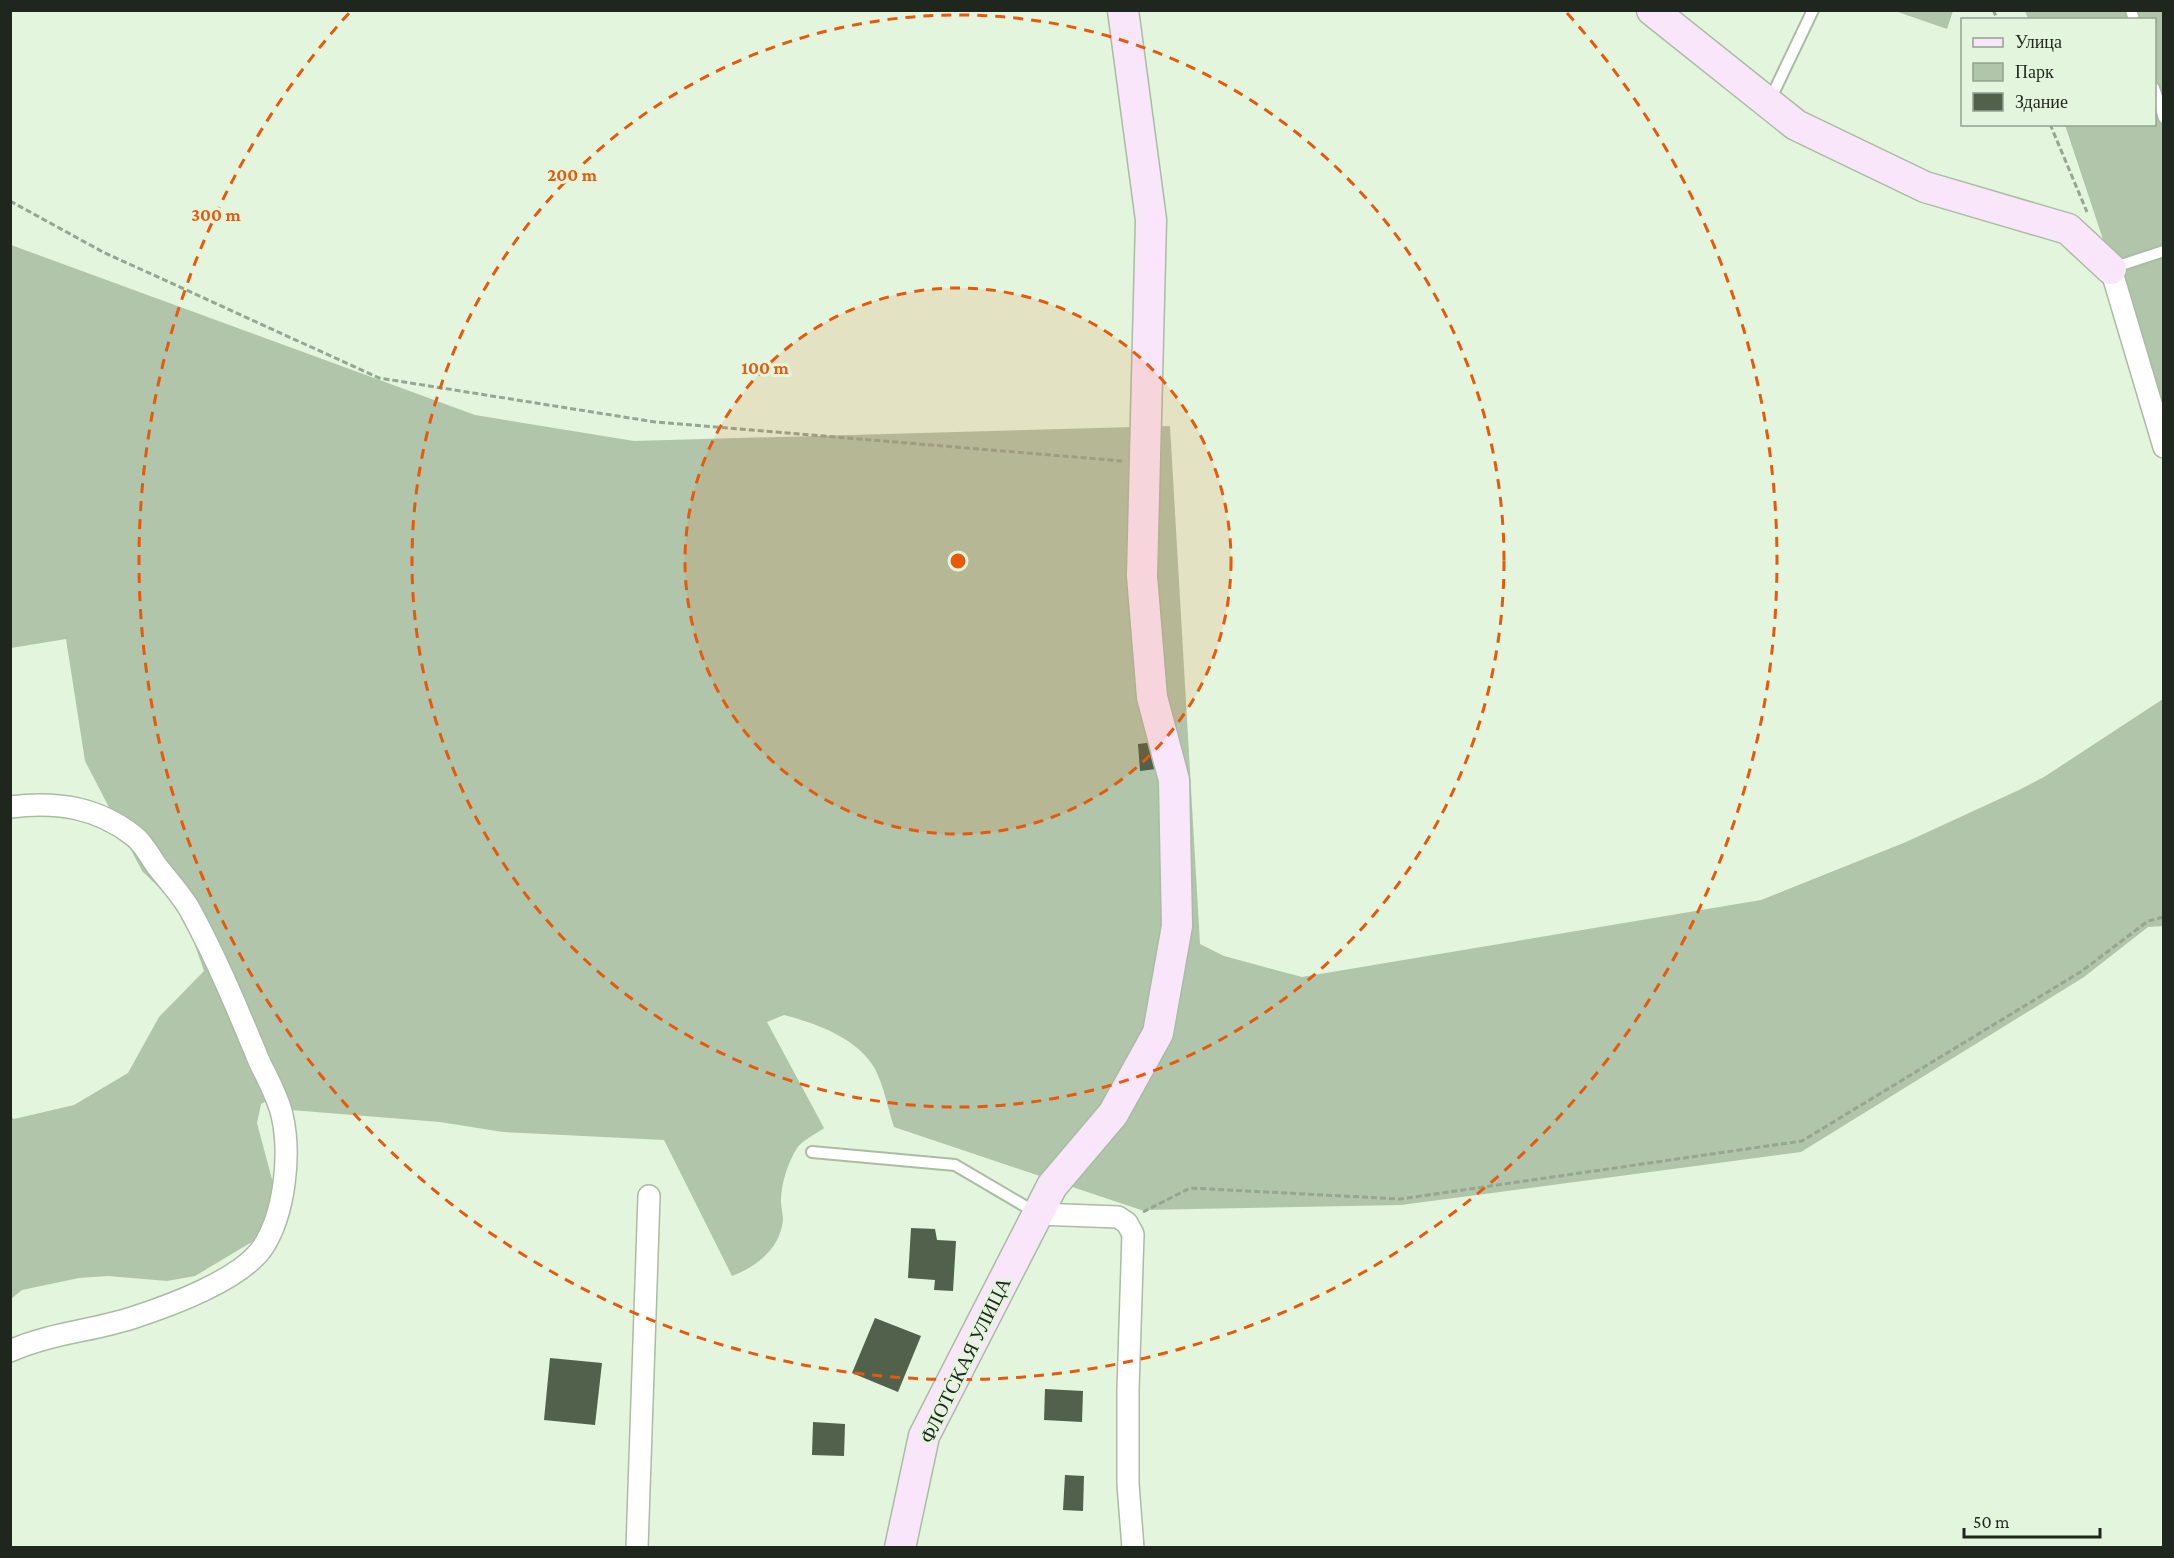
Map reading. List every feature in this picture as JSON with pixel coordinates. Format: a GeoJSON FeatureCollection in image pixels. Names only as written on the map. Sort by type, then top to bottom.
{"type":"FeatureCollection","features":[{"type":"Feature","properties":{"kind":"street","name":"ФЛОТСКАЯ УЛИЦА"},"geometry":{"type":"LineString","coordinates":[[900,1548],[924,1436],[1052,1186],[1113,1114],[1158,1032],[1178,926],[1174,780],[1152,697],[1142,576],[1151,220],[1123,10]]}},
{"type":"Feature","properties":{"kind":"street"},"geometry":{"type":"LineString","coordinates":[[1652,10],[1796,125],[1925,188],[2068,229],[2110,269],[2163,447]]}},
{"type":"Feature","properties":{"kind":"street"},"geometry":{"type":"LineString","coordinates":[[10,807],[39,803],[71,806],[99,813],[136,837],[188,907],[245,1026],[282,1113],[285,1138],[283,1192],[274,1224],[262,1248],[243,1267],[204,1288],[132,1318],[35,1340],[10,1351]]}},
{"type":"Feature","properties":{"kind":"street"},"geometry":{"type":"LineString","coordinates":[[637,1548],[649,1197]]}},
{"type":"Feature","properties":{"kind":"street"},"geometry":{"type":"LineString","coordinates":[[1037,1214],[1118,1217],[1127,1223],[1133,1234],[1128,1389],[1128,1484],[1133,1548]]}},
{"type":"Feature","properties":{"kind":"lane"},"geometry":{"type":"LineString","coordinates":[[1769,104],[1813,10]]}},
{"type":"Feature","properties":{"kind":"lane"},"geometry":{"type":"LineString","coordinates":[[2156,95],[2163,118]]}},
{"type":"Feature","properties":{"kind":"lane"},"geometry":{"type":"LineString","coordinates":[[2110,269],[2163,251]]}},
{"type":"Feature","properties":{"kind":"lane"},"geometry":{"type":"LineString","coordinates":[[812,1152],[956,1165],[1037,1214]]}},
{"type":"Feature","properties":{"kind":"path"},"geometry":{"type":"LineString","coordinates":[[2051,126],[2088,216]]}},
{"type":"Feature","properties":{"kind":"path"},"geometry":{"type":"LineString","coordinates":[[10,201],[103,252],[379,378],[656,422],[1145,463]]}},
{"type":"Feature","properties":{"kind":"path"},"geometry":{"type":"LineString","coordinates":[[1118,1217],[1138,1215],[1190,1188],[1400,1199],[1802,1141],[2082,970],[2148,921],[2163,917]]}},
{"type":"Feature","properties":{"kind":"green space"},"geometry":{"type":"Polygon","coordinates":[[[1895,11],[1953,11],[1947,29],[1895,11]]]}},
{"type":"Feature","properties":{"kind":"green space"},"geometry":{"type":"Polygon","coordinates":[[[2025,11],[2163,11],[2163,420],[2065,126],[2156,126],[2156,18],[2028,18],[2025,11]]]}},
{"type":"Feature","properties":{"kind":"green space"},"geometry":{"type":"Polygon","coordinates":[[[11,245],[475,415],[634,441],[1170,426],[1200,944],[1224,956],[1302,977],[1761,900],[1906,842],[2019,790],[2044,777],[2163,699],[2163,926],[2148,927],[2084,977],[1801,1152],[1401,1205],[1141,1210],[894,1127],[881,1083],[867,1058],[847,1040],[835,1033],[784,1015],[767,1022],[824,1128],[800,1145],[791,1160],[782,1187],[783,1220],[777,1240],[758,1262],[732,1276],[664,1140],[503,1132],[440,1122],[291,1110],[277,1095],[261,1104],[257,1123],[273,1183],[274,1203],[257,1239],[195,1276],[167,1281],[108,1276],[79,1278],[22,1290],[11,1299],[11,1117],[14,1119],[74,1105],[128,1073],[159,1017],[204,971],[183,911],[142,871],[85,761],[66,639],[11,648],[11,245]]]}},
{"type":"Feature","properties":{"kind":"building"},"geometry":{"type":"Polygon","coordinates":[[[1154,742],[1156,769],[1140,771],[1138,744],[1154,742]]]}},
{"type":"Feature","properties":{"kind":"building"},"geometry":{"type":"Polygon","coordinates":[[[911,1228],[935,1229],[937,1240],[956,1241],[953,1291],[934,1290],[935,1280],[908,1278],[911,1228]]]}},
{"type":"Feature","properties":{"kind":"building"},"geometry":{"type":"Polygon","coordinates":[[[875,1318],[921,1336],[898,1392],[852,1373],[875,1318]]]}},
{"type":"Feature","properties":{"kind":"building"},"geometry":{"type":"Polygon","coordinates":[[[550,1358],[602,1363],[595,1425],[544,1420],[550,1358]]]}},
{"type":"Feature","properties":{"kind":"building"},"geometry":{"type":"Polygon","coordinates":[[[1045,1389],[1083,1391],[1082,1422],[1044,1420],[1045,1389]]]}},
{"type":"Feature","properties":{"kind":"building"},"geometry":{"type":"Polygon","coordinates":[[[813,1422],[845,1424],[844,1456],[812,1455],[813,1422]]]}},
{"type":"Feature","properties":{"kind":"building"},"geometry":{"type":"Polygon","coordinates":[[[1065,1475],[1084,1476],[1083,1511],[1063,1510],[1065,1475]]]}}]}
